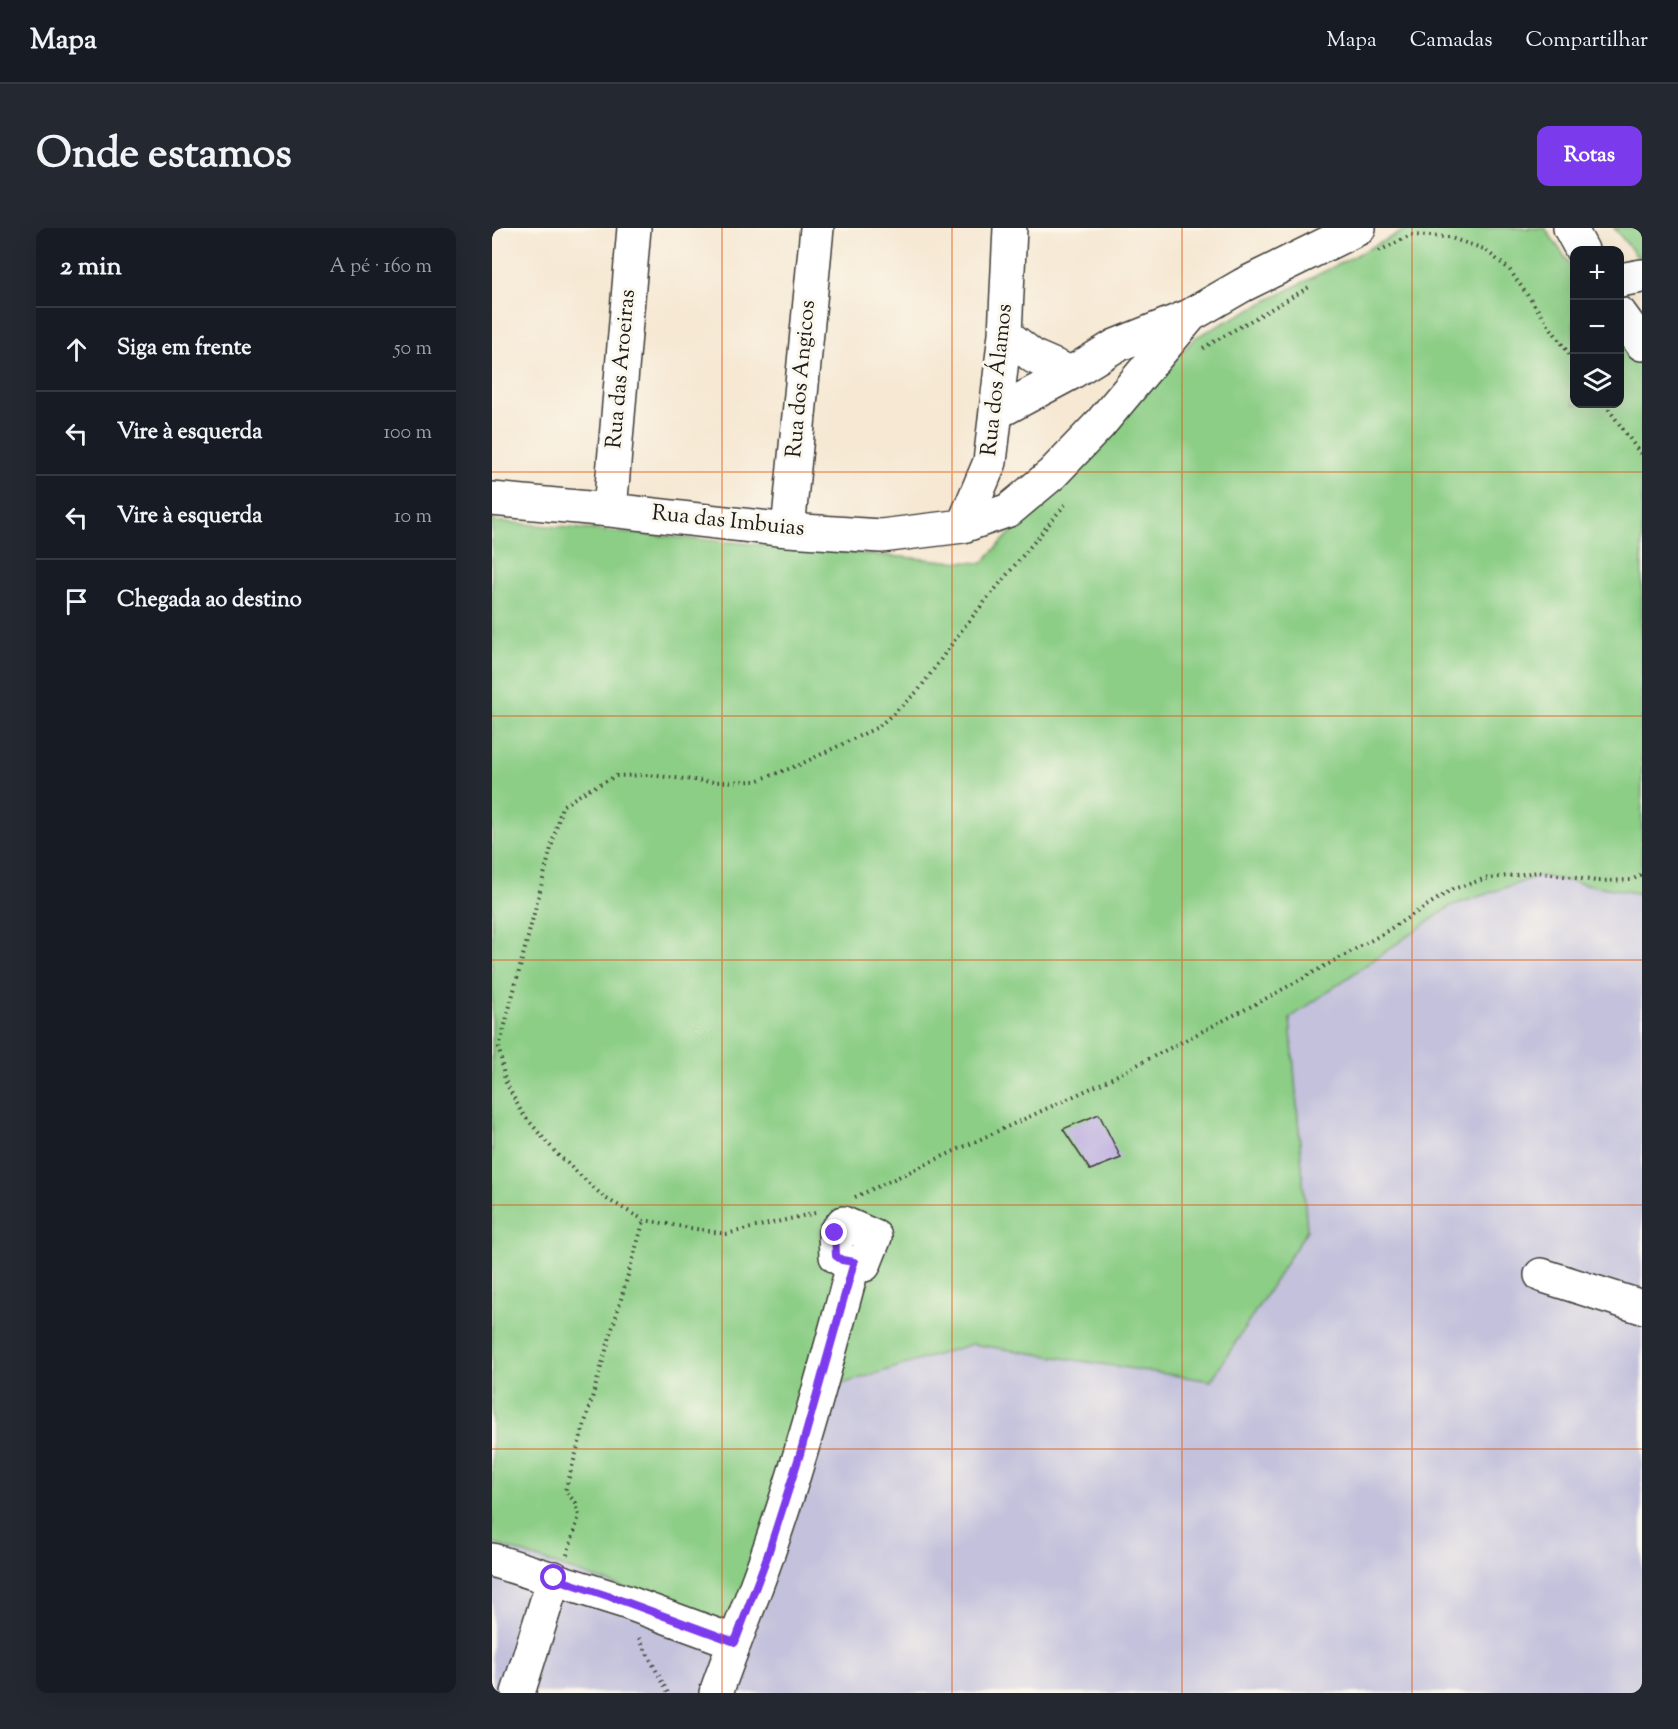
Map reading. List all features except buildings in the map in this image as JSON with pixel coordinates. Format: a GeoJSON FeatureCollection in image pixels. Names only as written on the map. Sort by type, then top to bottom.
{"type":"FeatureCollection","features":[{"type":"Feature","properties":{"kind":"street","name":"Rua das Aroeiras"},"geometry":{"type":"LineString","coordinates":[[610,510],[634,228]]}},
{"type":"Feature","properties":{"kind":"street","name":"Rua dos Angicos"},"geometry":{"type":"LineString","coordinates":[[788,530],[817,228]]}},
{"type":"Feature","properties":{"kind":"street","name":"Rua dos Álamos"},"geometry":{"type":"LineString","coordinates":[[963,526],[990,462],[1005,334],[1010,228]]}},
{"type":"Feature","properties":{"kind":"street"},"geometry":{"type":"LineString","coordinates":[[1570,228],[1580,246]]}},
{"type":"Feature","properties":{"kind":"street"},"geometry":{"type":"LineString","coordinates":[[996,413],[1071,373],[1115,346],[1191,315],[1243,285],[1364,242]]}},
{"type":"Feature","properties":{"kind":"street"},"geometry":{"type":"LineString","coordinates":[[1624,279],[1642,276]]}},
{"type":"Feature","properties":{"kind":"street","name":"Rua das Imbuias"},"geometry":{"type":"LineString","coordinates":[[492,499],[788,530],[881,536],[963,526],[1009,510],[1052,474],[1100,424],[1191,315]]}},
{"type":"Feature","properties":{"kind":"street"},"geometry":{"type":"LineString","coordinates":[[1624,319],[1642,344]]}},
{"type":"Feature","properties":{"kind":"street"},"geometry":{"type":"LineString","coordinates":[[1005,334],[1034,357],[1071,373]]}},
{"type":"Feature","properties":{"kind":"street"},"geometry":{"type":"LineString","coordinates":[[716,1693],[767,1557],[793,1477],[854,1262]]}},
{"type":"Feature","properties":{"kind":"street"},"geometry":{"type":"LineString","coordinates":[[1541,1275],[1642,1307]]}},
{"type":"Feature","properties":{"kind":"street"},"geometry":{"type":"LineString","coordinates":[[492,1560],[626,1602],[735,1642]]}},
{"type":"Feature","properties":{"kind":"street"},"geometry":{"type":"LineString","coordinates":[[518,1693],[557,1579]]}},
{"type":"Feature","properties":{"kind":"path"},"geometry":{"type":"LineString","coordinates":[[1364,242],[1411,235],[1448,237],[1484,249],[1509,269],[1570,354]]}},
{"type":"Feature","properties":{"kind":"path"},"geometry":{"type":"LineString","coordinates":[[1199,350],[1318,283]]}},
{"type":"Feature","properties":{"kind":"path"},"geometry":{"type":"LineString","coordinates":[[1608,408],[1642,456]]}},
{"type":"Feature","properties":{"kind":"path"},"geometry":{"type":"LineString","coordinates":[[817,1212],[726,1234],[644,1220],[605,1198],[557,1154],[522,1113],[505,1081],[499,1048],[562,806],[616,776],[648,775],[713,782],[756,781],[799,765],[878,726],[918,692],[964,627],[1070,499]]}},
{"type":"Feature","properties":{"kind":"path"},"geometry":{"type":"LineString","coordinates":[[850,1200],[1100,1084],[1257,1003],[1379,936],[1453,889],[1484,879],[1538,872],[1596,881],[1632,880],[1642,874]]}},
{"type":"Feature","properties":{"kind":"path"},"geometry":{"type":"LineString","coordinates":[[557,1579],[579,1516],[576,1503],[565,1491],[644,1220]]}},
{"type":"Feature","properties":{"kind":"shaded area"},"geometry":{"type":"Polygon","coordinates":[[[1539,876],[1642,894],[1642,1693],[492,1693],[492,1543],[751,1631],[838,1385],[972,1344],[1211,1381],[1307,1230],[1290,1018],[1450,906],[1539,876]]]}},
{"type":"Feature","properties":{"kind":"green space"},"geometry":{"type":"Polygon","coordinates":[[[1409,228],[1545,228],[1570,264],[1570,408],[1624,408],[1624,340],[1642,365],[1642,894],[1539,876],[1451,906],[1290,1018],[1307,1230],[1211,1381],[972,1344],[838,1385],[751,1631],[492,1543],[492,521],[982,563],[1196,337],[1409,228]]]}},
{"type":"Feature","properties":{"kind":"green space"},"geometry":{"type":"Polygon","coordinates":[[[1614,228],[1642,228],[1642,252],[1639,259],[1614,228]]]}},
{"type":"Feature","properties":{"kind":"route"},"geometry":{"type":"LineString","coordinates":[[554,1578],[735,1642],[767,1557],[800,1454],[854,1262],[842,1260],[836,1256],[835,1233]]}}]}
